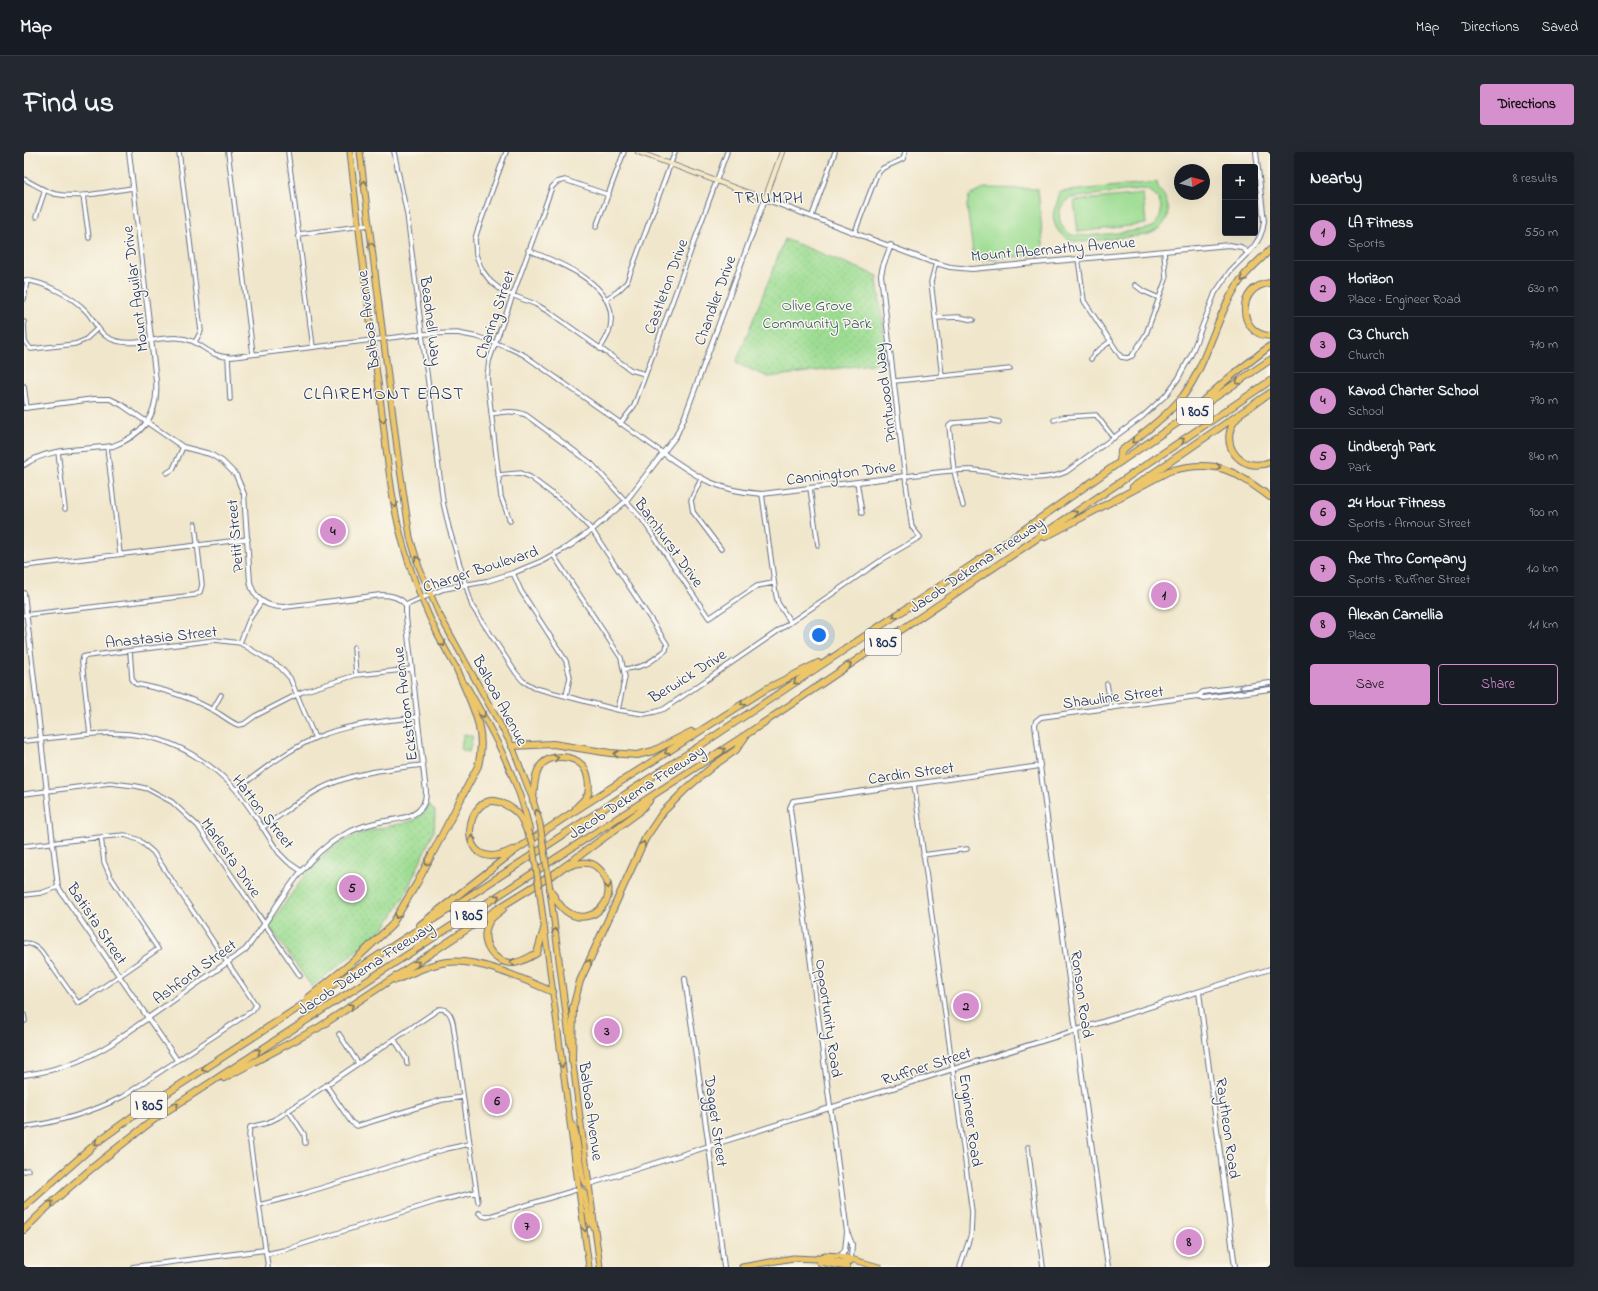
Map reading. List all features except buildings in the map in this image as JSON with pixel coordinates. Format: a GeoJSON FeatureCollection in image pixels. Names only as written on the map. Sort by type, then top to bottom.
{"type":"FeatureCollection","features":[{"type":"Feature","properties":{"kind":"highway"},"geometry":{"type":"LineString","coordinates":[[1120,462],[1121,451],[1167,413],[1182,396],[1199,371],[1218,323],[1240,281],[1270,250]]}},
{"type":"Feature","properties":{"kind":"highway"},"geometry":{"type":"LineString","coordinates":[[1270,283],[1263,283],[1255,287],[1249,293],[1245,300],[1245,308],[1246,318],[1255,331],[1265,336],[1270,336]]}},
{"type":"Feature","properties":{"kind":"highway"},"geometry":{"type":"LineString","coordinates":[[1177,424],[1230,376],[1270,346]]}},
{"type":"Feature","properties":{"kind":"highway","name":"Jacob Dekema Freeway"},"geometry":{"type":"LineString","coordinates":[[24,1207],[106,1136],[143,1109],[840,653],[1002,545],[1120,462],[1270,360]]}},
{"type":"Feature","properties":{"kind":"highway","name":"Jacob Dekema Freeway"},"geometry":{"type":"LineString","coordinates":[[24,1230],[50,1203],[156,1118],[747,734],[1270,381]]}},
{"type":"Feature","properties":{"kind":"highway"},"geometry":{"type":"LineString","coordinates":[[1106,505],[1270,393]]}},
{"type":"Feature","properties":{"kind":"highway"},"geometry":{"type":"LineString","coordinates":[[1251,405],[1234,421],[1229,433],[1229,444],[1236,456],[1247,463],[1254,465],[1270,462]]}},
{"type":"Feature","properties":{"kind":"highway"},"geometry":{"type":"LineString","coordinates":[[1019,551],[1169,471],[1188,466],[1212,466],[1227,469],[1270,497]]}},
{"type":"Feature","properties":{"kind":"highway"},"geometry":{"type":"LineString","coordinates":[[387,950],[513,852],[529,844],[570,814],[766,689],[840,653]]}},
{"type":"Feature","properties":{"kind":"highway"},"geometry":{"type":"LineString","coordinates":[[284,1018],[356,959],[391,926],[417,883],[474,775],[481,755],[482,745],[480,730],[457,669]]}},
{"type":"Feature","properties":{"kind":"highway"},"geometry":{"type":"LineString","coordinates":[[512,746],[553,744],[627,755],[641,754],[653,750],[723,716]]}},
{"type":"Feature","properties":{"kind":"highway"},"geometry":{"type":"LineString","coordinates":[[572,1060],[573,1008],[580,981],[645,839],[663,812],[681,793],[713,766],[736,750],[747,734]]}},
{"type":"Feature","properties":{"kind":"highway"},"geometry":{"type":"LineString","coordinates":[[533,800],[535,778],[542,764],[554,757],[569,757],[582,765],[589,780],[588,795],[570,814]]}},
{"type":"Feature","properties":{"kind":"highway"},"geometry":{"type":"LineString","coordinates":[[190,1096],[307,1034],[385,984],[556,872],[639,812],[653,795]]}},
{"type":"Feature","properties":{"kind":"highway"},"geometry":{"type":"LineString","coordinates":[[499,801],[515,809],[528,831],[529,844],[499,856],[486,855],[476,850],[471,840],[469,827],[474,813],[485,802],[499,801]]}},
{"type":"Feature","properties":{"kind":"highway"},"geometry":{"type":"LineString","coordinates":[[550,889],[561,907],[577,916],[587,916],[597,913],[605,905],[610,890],[606,875],[593,864],[576,863],[556,872]]}},
{"type":"Feature","properties":{"kind":"highway"},"geometry":{"type":"LineString","coordinates":[[517,897],[491,920],[486,930],[486,944],[492,954],[501,961],[514,963],[528,958],[537,953],[544,928]]}},
{"type":"Feature","properties":{"kind":"highway"},"geometry":{"type":"LineString","coordinates":[[385,984],[429,967],[448,962],[469,962],[484,965],[553,992]]}},
{"type":"Feature","properties":{"kind":"main road","name":"Balboa Avenue"},"geometry":{"type":"LineString","coordinates":[[350,152],[372,340],[398,522],[411,572],[421,599],[443,645],[501,748],[522,799],[528,831]]}},
{"type":"Feature","properties":{"kind":"main road","name":"Balboa Avenue"},"geometry":{"type":"LineString","coordinates":[[360,152],[382,339],[406,517],[419,567],[430,596],[512,746],[533,800],[540,824],[600,1267]]}},
{"type":"Feature","properties":{"kind":"main road","name":"Mount Abernathy Avenue"},"geometry":{"type":"LineString","coordinates":[[638,152],[764,199]]}},
{"type":"Feature","properties":{"kind":"main road","name":"Chandler Drive"},"geometry":{"type":"LineString","coordinates":[[764,199],[782,152]]}},
{"type":"Feature","properties":{"kind":"main road","name":"Balboa Avenue"},"geometry":{"type":"LineString","coordinates":[[529,844],[540,895],[589,1267]]}},
{"type":"Feature","properties":{"kind":"main road"},"geometry":{"type":"LineString","coordinates":[[570,1119],[576,1134],[583,1180],[585,1184],[589,1184]]}},
{"type":"Feature","properties":{"kind":"main road"},"geometry":{"type":"LineString","coordinates":[[579,1189],[584,1192],[589,1221],[595,1229]]}},
{"type":"Feature","properties":{"kind":"main road"},"geometry":{"type":"LineString","coordinates":[[742,1267],[793,1258],[815,1259],[825,1255],[840,1256],[879,1267]]}},
{"type":"Feature","properties":{"kind":"main road"},"geometry":{"type":"LineString","coordinates":[[815,1259],[820,1263],[847,1267]]}},
{"type":"Feature","properties":{"kind":"main road"},"geometry":{"type":"LineString","coordinates":[[820,1263],[823,1259],[847,1263],[850,1262],[851,1259]]}},
{"type":"Feature","properties":{"kind":"street","name":"Mount Aguilar Drive"},"geometry":{"type":"LineString","coordinates":[[129,152],[157,391],[153,410],[147,422]]}},
{"type":"Feature","properties":{"kind":"street"},"geometry":{"type":"LineString","coordinates":[[179,152],[200,323],[200,331],[195,342]]}},
{"type":"Feature","properties":{"kind":"street"},"geometry":{"type":"LineString","coordinates":[[228,152],[253,354]]}},
{"type":"Feature","properties":{"kind":"street"},"geometry":{"type":"LineString","coordinates":[[288,152],[313,347]]}},
{"type":"Feature","properties":{"kind":"street","name":"Beadnell Way"},"geometry":{"type":"LineString","coordinates":[[394,152],[407,214],[443,502],[450,533],[467,586]]}},
{"type":"Feature","properties":{"kind":"street"},"geometry":{"type":"LineString","coordinates":[[506,152],[477,232],[475,244],[476,255],[482,270],[491,282],[504,292],[535,304],[549,312],[631,370],[645,374]]}},
{"type":"Feature","properties":{"kind":"street"},"geometry":{"type":"LineString","coordinates":[[596,227],[624,152]]}},
{"type":"Feature","properties":{"kind":"street"},"geometry":{"type":"LineString","coordinates":[[606,299],[618,291],[627,282],[675,152]]}},
{"type":"Feature","properties":{"kind":"street","name":"Castleton Drive"},"geometry":{"type":"LineString","coordinates":[[620,424],[634,406],[727,152]]}},
{"type":"Feature","properties":{"kind":"street"},"geometry":{"type":"LineString","coordinates":[[812,216],[835,152]]}},
{"type":"Feature","properties":{"kind":"street"},"geometry":{"type":"LineString","coordinates":[[855,232],[877,174],[883,168],[903,159],[905,152]]}},
{"type":"Feature","properties":{"kind":"street"},"geometry":{"type":"LineString","coordinates":[[1248,253],[1260,237],[1264,221],[1256,152]]}},
{"type":"Feature","properties":{"kind":"street"},"geometry":{"type":"LineString","coordinates":[[24,179],[55,194],[83,195],[133,188]]}},
{"type":"Feature","properties":{"kind":"street","name":"Charing Street"},"geometry":{"type":"LineString","coordinates":[[510,521],[501,497],[498,475],[487,377],[489,361],[552,186],[557,182],[565,180],[609,195]]}},
{"type":"Feature","properties":{"kind":"street"},"geometry":{"type":"LineString","coordinates":[[36,217],[45,190]]}},
{"type":"Feature","properties":{"kind":"street"},"geometry":{"type":"LineString","coordinates":[[83,195],[89,238]]}},
{"type":"Feature","properties":{"kind":"street","name":"Mount Abernathy Avenue"},"geometry":{"type":"LineString","coordinates":[[764,199],[950,267],[984,269],[1078,258],[1229,245],[1241,247],[1248,253]]}},
{"type":"Feature","properties":{"kind":"street","name":"Chandler Drive"},"geometry":{"type":"LineString","coordinates":[[663,453],[676,436],[684,416],[764,199]]}},
{"type":"Feature","properties":{"kind":"street"},"geometry":{"type":"LineString","coordinates":[[299,234],[369,225]]}},
{"type":"Feature","properties":{"kind":"street","name":"Printwood Way"},"geometry":{"type":"LineString","coordinates":[[891,245],[881,275],[895,381],[910,521],[912,527],[920,537]]}},
{"type":"Feature","properties":{"kind":"street"},"geometry":{"type":"LineString","coordinates":[[528,250],[557,262],[579,274],[596,286],[606,299],[610,305],[611,323],[608,335],[600,349]]}},
{"type":"Feature","properties":{"kind":"street"},"geometry":{"type":"LineString","coordinates":[[1078,258],[1084,301],[1121,357],[1127,358],[1132,356],[1146,334],[1166,279],[1164,251]]}},
{"type":"Feature","properties":{"kind":"street","name":"Cannington Drive"},"geometry":{"type":"LineString","coordinates":[[228,357],[422,334],[457,333],[496,342],[524,355],[620,424],[701,479],[744,493],[762,494],[905,476],[971,470],[1038,478],[1058,476],[1114,438],[1142,417],[1165,396],[1178,379],[1191,355],[1215,293],[1230,271],[1248,253]]}},
{"type":"Feature","properties":{"kind":"street"},"geometry":{"type":"LineString","coordinates":[[936,263],[931,282],[942,376]]}},
{"type":"Feature","properties":{"kind":"street"},"geometry":{"type":"LineString","coordinates":[[24,299],[26,280],[43,284],[75,301],[87,311],[98,328],[106,336],[117,341],[126,343],[180,338],[195,342],[212,354],[228,357],[230,399]]}},
{"type":"Feature","properties":{"kind":"street"},"geometry":{"type":"LineString","coordinates":[[1135,285],[1142,291],[1159,298]]}},
{"type":"Feature","properties":{"kind":"street"},"geometry":{"type":"LineString","coordinates":[[935,318],[959,317],[973,320]]}},
{"type":"Feature","properties":{"kind":"street"},"geometry":{"type":"LineString","coordinates":[[24,322],[25,342],[34,349],[75,344],[85,340],[98,328]]}},
{"type":"Feature","properties":{"kind":"street"},"geometry":{"type":"LineString","coordinates":[[1091,359],[1096,352],[1111,341]]}},
{"type":"Feature","properties":{"kind":"street"},"geometry":{"type":"LineString","coordinates":[[895,381],[1010,369]]}},
{"type":"Feature","properties":{"kind":"street"},"geometry":{"type":"LineString","coordinates":[[24,386],[25,408]]}},
{"type":"Feature","properties":{"kind":"street","name":"Petit Street"},"geometry":{"type":"LineString","coordinates":[[25,408],[103,399],[117,402],[183,447],[216,457],[236,475],[242,488],[245,501],[250,582],[253,591],[261,602]]}},
{"type":"Feature","properties":{"kind":"street","name":"Barnhurst Drive"},"geometry":{"type":"LineString","coordinates":[[491,414],[511,411],[526,414],[592,464],[642,519],[709,618],[757,586],[773,583]]}},
{"type":"Feature","properties":{"kind":"street"},"geometry":{"type":"LineString","coordinates":[[1054,420],[1063,417],[1096,415],[1114,438]]}},
{"type":"Feature","properties":{"kind":"street"},"geometry":{"type":"LineString","coordinates":[[963,506],[954,471],[949,426],[954,423],[991,420],[999,422]]}},
{"type":"Feature","properties":{"kind":"street"},"geometry":{"type":"LineString","coordinates":[[24,464],[32,459],[44,455],[107,446],[123,442],[133,436],[147,422]]}},
{"type":"Feature","properties":{"kind":"street"},"geometry":{"type":"LineString","coordinates":[[107,446],[120,554]]}},
{"type":"Feature","properties":{"kind":"street"},"geometry":{"type":"LineString","coordinates":[[167,473],[174,469],[183,447]]}},
{"type":"Feature","properties":{"kind":"street"},"geometry":{"type":"LineString","coordinates":[[58,452],[64,509]]}},
{"type":"Feature","properties":{"kind":"street","name":"Charger Boulevard"},"geometry":{"type":"LineString","coordinates":[[406,605],[430,596],[443,589],[467,586],[513,573],[554,556],[592,530],[626,501],[663,453]]}},
{"type":"Feature","properties":{"kind":"street"},"geometry":{"type":"LineString","coordinates":[[498,475],[521,473],[530,477],[566,504],[592,530],[667,644],[666,650],[641,667],[625,669]]}},
{"type":"Feature","properties":{"kind":"street"},"geometry":{"type":"LineString","coordinates":[[701,479],[691,500],[692,512],[721,549]]}},
{"type":"Feature","properties":{"kind":"street"},"geometry":{"type":"LineString","coordinates":[[857,482],[862,513]]}},
{"type":"Feature","properties":{"kind":"street"},"geometry":{"type":"LineString","coordinates":[[810,488],[818,545]]}},
{"type":"Feature","properties":{"kind":"street"},"geometry":{"type":"LineString","coordinates":[[762,494],[773,583],[778,603],[790,621]]}},
{"type":"Feature","properties":{"kind":"street"},"geometry":{"type":"LineString","coordinates":[[25,614],[196,595],[200,592],[202,585],[195,524]]}},
{"type":"Feature","properties":{"kind":"street","name":"Berwick Drive"},"geometry":{"type":"LineString","coordinates":[[467,586],[472,606],[522,681],[535,688],[618,710],[644,714],[664,709],[790,621],[883,559],[920,537]]}},
{"type":"Feature","properties":{"kind":"street"},"geometry":{"type":"LineString","coordinates":[[24,566],[248,540]]}},
{"type":"Feature","properties":{"kind":"street"},"geometry":{"type":"LineString","coordinates":[[554,556],[621,658],[625,669],[625,685],[618,710]]}},
{"type":"Feature","properties":{"kind":"street"},"geometry":{"type":"LineString","coordinates":[[513,573],[521,591],[566,661],[570,676],[566,696]]}},
{"type":"Feature","properties":{"kind":"street","name":"Batista Street"},"geometry":{"type":"LineString","coordinates":[[24,593],[25,614],[58,887],[177,1060]]}},
{"type":"Feature","properties":{"kind":"street"},"geometry":{"type":"LineString","coordinates":[[240,644],[249,620],[261,602],[272,606],[284,607],[388,595],[400,599],[406,605]]}},
{"type":"Feature","properties":{"kind":"street","name":"Eckstrom Avenue"},"geometry":{"type":"LineString","coordinates":[[406,605],[406,617],[426,792],[425,800]]}},
{"type":"Feature","properties":{"kind":"street","name":"Anastasia Street"},"geometry":{"type":"LineString","coordinates":[[90,734],[82,662],[83,658],[86,656],[215,640],[240,644],[280,667],[290,678],[315,738]]}},
{"type":"Feature","properties":{"kind":"street"},"geometry":{"type":"LineString","coordinates":[[354,647],[356,676]]}},
{"type":"Feature","properties":{"kind":"street"},"geometry":{"type":"LineString","coordinates":[[130,651],[132,679],[136,684],[159,688],[186,696],[238,725],[244,724],[297,694],[356,676],[412,668]]}},
{"type":"Feature","properties":{"kind":"street","name":"Shawline Street"},"geometry":{"type":"LineString","coordinates":[[1198,696],[1203,692],[1270,683]]}},
{"type":"Feature","properties":{"kind":"street"},"geometry":{"type":"LineString","coordinates":[[1107,684],[1111,708]]}},
{"type":"Feature","properties":{"kind":"street","name":"Shawline Street"},"geometry":{"type":"LineString","coordinates":[[1035,725],[1036,721],[1041,717],[1198,696],[1203,698],[1270,689]]}},
{"type":"Feature","properties":{"kind":"street"},"geometry":{"type":"LineString","coordinates":[[213,710],[221,695]]}},
{"type":"Feature","properties":{"kind":"street"},"geometry":{"type":"LineString","coordinates":[[236,790],[279,758],[315,738],[345,728],[370,723],[418,717]]}},
{"type":"Feature","properties":{"kind":"street","name":"Ronson Road"},"geometry":{"type":"LineString","coordinates":[[1035,725],[1108,1267]]}},
{"type":"Feature","properties":{"kind":"street","name":"Hatton Street"},"geometry":{"type":"LineString","coordinates":[[24,741],[90,734],[130,733],[144,735],[173,744],[210,766],[236,790],[279,853],[288,862],[301,871]]}},
{"type":"Feature","properties":{"kind":"street"},"geometry":{"type":"LineString","coordinates":[[262,828],[316,792],[345,778],[376,770],[423,764]]}},
{"type":"Feature","properties":{"kind":"street","name":"Cardin Street"},"geometry":{"type":"LineString","coordinates":[[790,808],[793,801],[1040,766]]}},
{"type":"Feature","properties":{"kind":"street","name":"Marlesta Drive"},"geometry":{"type":"LineString","coordinates":[[24,794],[110,784],[127,784],[148,789],[165,798],[198,826],[300,976]]}},
{"type":"Feature","properties":{"kind":"street","name":"Engineer Road"},"geometry":{"type":"LineString","coordinates":[[914,784],[972,1213],[971,1234],[960,1267]]}},
{"type":"Feature","properties":{"kind":"street","name":"Ashford Street"},"geometry":{"type":"LineString","coordinates":[[24,1075],[59,1068],[94,1054],[229,963],[246,950],[301,871],[315,856],[339,838],[366,825],[409,816],[420,810],[425,800]]}},
{"type":"Feature","properties":{"kind":"street","name":"Opportunity Road"},"geometry":{"type":"LineString","coordinates":[[790,808],[847,1232]]}},
{"type":"Feature","properties":{"kind":"street"},"geometry":{"type":"LineString","coordinates":[[24,846],[126,835],[139,840],[148,846],[229,963],[256,1005],[252,1010],[122,1097],[105,1106],[68,1119],[24,1127]]}},
{"type":"Feature","properties":{"kind":"street"},"geometry":{"type":"LineString","coordinates":[[24,943],[30,943],[37,946],[41,950],[78,1003],[158,949],[110,876],[104,862],[101,837]]}},
{"type":"Feature","properties":{"kind":"street"},"geometry":{"type":"LineString","coordinates":[[923,855],[967,849]]}},
{"type":"Feature","properties":{"kind":"street"},"geometry":{"type":"LineString","coordinates":[[24,895],[41,893],[58,887]]}},
{"type":"Feature","properties":{"kind":"street","name":"Ruffner Street"},"geometry":{"type":"LineString","coordinates":[[589,1184],[1199,992],[1270,968]]}},
{"type":"Feature","properties":{"kind":"street","name":"Dagget Street"},"geometry":{"type":"LineString","coordinates":[[685,979],[709,1147],[724,1267]]}},
{"type":"Feature","properties":{"kind":"street","name":"Raytheon Road"},"geometry":{"type":"LineString","coordinates":[[1199,992],[1235,1267]]}},
{"type":"Feature","properties":{"kind":"street"},"geometry":{"type":"LineString","coordinates":[[268,1267],[249,1131],[250,1127],[267,1123],[435,1011],[443,1009],[447,1011],[453,1023],[478,1202]]}},
{"type":"Feature","properties":{"kind":"street"},"geometry":{"type":"LineString","coordinates":[[24,1016],[26,1020]]}},
{"type":"Feature","properties":{"kind":"street"},"geometry":{"type":"LineString","coordinates":[[339,1034],[358,1063]]}},
{"type":"Feature","properties":{"kind":"street"},"geometry":{"type":"LineString","coordinates":[[394,1039],[406,1058],[407,1064]]}},
{"type":"Feature","properties":{"kind":"street"},"geometry":{"type":"LineString","coordinates":[[326,1085],[351,1122],[357,1126],[442,1100],[463,1097]]}},
{"type":"Feature","properties":{"kind":"street"},"geometry":{"type":"LineString","coordinates":[[288,1110],[304,1134],[305,1143]]}},
{"type":"Feature","properties":{"kind":"street"},"geometry":{"type":"LineString","coordinates":[[259,1205],[302,1194],[446,1149],[469,1144]]}},
{"type":"Feature","properties":{"kind":"street"},"geometry":{"type":"LineString","coordinates":[[1028,1147],[1043,1267]]}},
{"type":"Feature","properties":{"kind":"street"},"geometry":{"type":"LineString","coordinates":[[480,1213],[487,1217],[579,1189]]}},
{"type":"Feature","properties":{"kind":"street"},"geometry":{"type":"LineString","coordinates":[[133,1267],[284,1250],[438,1201],[476,1192]]}},
{"type":"Feature","properties":{"kind":"street"},"geometry":{"type":"LineString","coordinates":[[840,1256],[845,1250],[847,1232]]}},
{"type":"Feature","properties":{"kind":"street"},"geometry":{"type":"LineString","coordinates":[[847,1232],[852,1244],[851,1259]]}},
{"type":"Feature","properties":{"kind":"green space"},"geometry":{"type":"Polygon","coordinates":[[[1157,182],[1158,188],[1168,206],[1167,218],[1161,227],[1156,231],[1145,235],[1077,242],[1064,236],[1055,225],[1053,216],[1059,192],[1157,182]],[[1140,189],[1071,198],[1064,203],[1060,209],[1059,218],[1061,224],[1069,234],[1078,236],[1111,234],[1150,228],[1160,217],[1161,211],[1158,198],[1148,190],[1140,189]]]}},
{"type":"Feature","properties":{"kind":"green space"},"geometry":{"type":"Polygon","coordinates":[[[985,188],[1038,189],[1044,254],[974,261],[967,206],[969,196],[985,188]]]}},
{"type":"Feature","properties":{"kind":"green space"},"geometry":{"type":"Polygon","coordinates":[[[1143,194],[1146,224],[1078,232],[1074,201],[1143,194]]]}},
{"type":"Feature","properties":{"kind":"green space","name":"Olive Grove Community Park"},"geometry":{"type":"Polygon","coordinates":[[[785,239],[878,276],[877,281],[888,362],[768,377],[736,363],[785,239]]]}},
{"type":"Feature","properties":{"kind":"green space"},"geometry":{"type":"Polygon","coordinates":[[[464,734],[473,736],[469,752],[460,749],[464,734]]]}},
{"type":"Feature","properties":{"kind":"green space"},"geometry":{"type":"Polygon","coordinates":[[[429,804],[435,811],[434,831],[403,899],[385,927],[312,987],[269,926],[294,890],[314,865],[336,846],[363,833],[413,820],[424,814],[429,804]]]}},
{"type":"Feature","properties":{"kind":"place","name":"Kavod Charter School"},"geometry":{"type":"Point","coordinates":[333,531]}},
{"type":"Feature","properties":{"kind":"place","name":"LA Fitness"},"geometry":{"type":"Point","coordinates":[1164,595]}},
{"type":"Feature","properties":{"kind":"place","name":"Lindbergh Park"},"geometry":{"type":"Point","coordinates":[352,888]}},
{"type":"Feature","properties":{"kind":"place","name":"Horizon"},"geometry":{"type":"Point","coordinates":[966,1006]}},
{"type":"Feature","properties":{"kind":"place","name":"C3 Church"},"geometry":{"type":"Point","coordinates":[607,1031]}},
{"type":"Feature","properties":{"kind":"place","name":"24 Hour Fitness"},"geometry":{"type":"Point","coordinates":[497,1101]}},
{"type":"Feature","properties":{"kind":"place","name":"Axe Thro Company"},"geometry":{"type":"Point","coordinates":[527,1226]}},
{"type":"Feature","properties":{"kind":"place","name":"Alexan Camellia"},"geometry":{"type":"Point","coordinates":[1189,1242]}},
{"type":"Feature","properties":{"kind":"district","name":"TRIUMPH"},"geometry":{"type":"Point","coordinates":[769,197]}},
{"type":"Feature","properties":{"kind":"district","name":"CLAIREMONT EAST"},"geometry":{"type":"Point","coordinates":[384,393]}}]}
